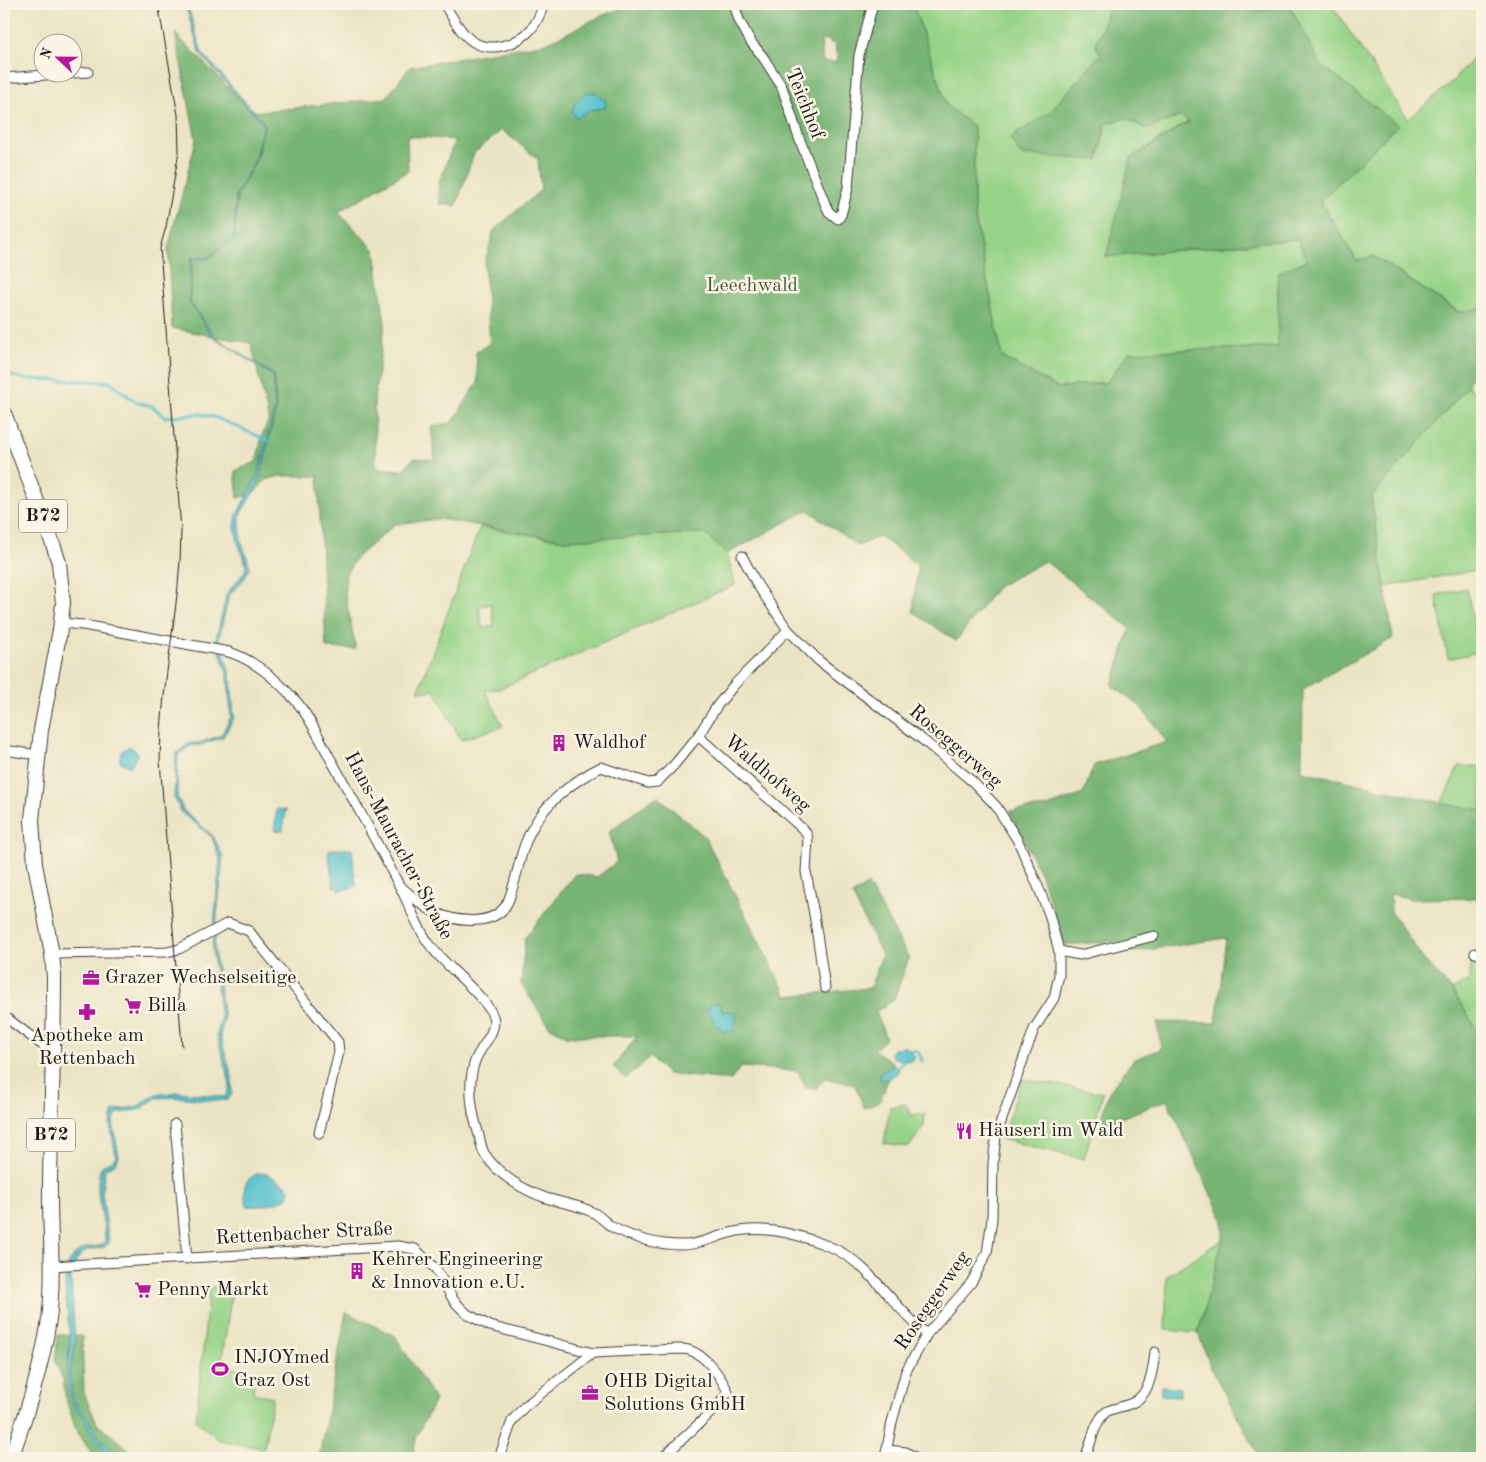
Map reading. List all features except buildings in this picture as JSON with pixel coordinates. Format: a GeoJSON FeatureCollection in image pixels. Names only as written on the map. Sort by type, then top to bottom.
{"type":"FeatureCollection","features":[{"type":"Feature","properties":{"kind":"main road","name":"B72"},"geometry":{"type":"LineString","coordinates":[[4,413],[38,500],[58,563],[63,603],[38,755],[33,799],[33,842],[54,976],[49,1317],[46,1339],[28,1406],[11,1458]]}},
{"type":"Feature","properties":{"kind":"street"},"geometry":{"type":"LineString","coordinates":[[444,4],[460,28],[473,42],[490,47],[510,45],[532,29],[544,4]]}},
{"type":"Feature","properties":{"kind":"street","name":"Teichhof"},"geometry":{"type":"LineString","coordinates":[[734,4],[739,20],[751,42],[782,87],[796,130],[826,206],[829,212],[838,219],[844,205],[852,157],[853,108],[859,55],[872,4]]}},
{"type":"Feature","properties":{"kind":"street"},"geometry":{"type":"LineString","coordinates":[[4,78],[88,72]]}},
{"type":"Feature","properties":{"kind":"street","name":"Roseggerweg"},"geometry":{"type":"LineString","coordinates":[[742,556],[758,586],[788,630],[819,661],[878,704],[974,782],[996,806],[1018,841],[1030,867],[1049,914],[1059,951],[1059,975],[1054,998],[1034,1028],[996,1136],[993,1163],[992,1219],[987,1253],[971,1283],[927,1334],[904,1378],[892,1422],[886,1454],[906,1452],[916,1458]]}},
{"type":"Feature","properties":{"kind":"street","name":"Hans-Mauracher-Straße"},"geometry":{"type":"LineString","coordinates":[[61,623],[84,625],[229,652],[244,657],[263,669],[297,702],[369,826],[429,944],[444,963],[487,1003],[494,1020],[490,1036],[475,1061],[470,1087],[472,1111],[483,1151],[497,1170],[530,1192],[594,1212],[609,1225],[640,1239],[683,1245],[707,1241],[732,1232],[759,1230],[789,1234],[829,1246],[844,1253],[860,1265],[916,1326],[927,1334]]}},
{"type":"Feature","properties":{"kind":"street","name":"Waldhofweg"},"geometry":{"type":"LineString","coordinates":[[399,886],[430,910],[454,919],[478,921],[496,916],[508,901],[522,849],[533,826],[550,803],[587,775],[601,767],[648,783],[657,782],[698,736],[717,706],[734,685],[788,630]]}},
{"type":"Feature","properties":{"kind":"street","name":"Waldhofweg"},"geometry":{"type":"LineString","coordinates":[[698,736],[805,831],[808,838],[806,872],[825,988]]}},
{"type":"Feature","properties":{"kind":"street"},"geometry":{"type":"LineString","coordinates":[[4,750],[38,755]]}},
{"type":"Feature","properties":{"kind":"street"},"geometry":{"type":"LineString","coordinates":[[52,954],[167,952],[179,949],[228,923],[249,931],[338,1042],[339,1052],[319,1133]]}},
{"type":"Feature","properties":{"kind":"street"},"geometry":{"type":"LineString","coordinates":[[1059,951],[1080,955],[1154,936]]}},
{"type":"Feature","properties":{"kind":"street"},"geometry":{"type":"LineString","coordinates":[[4,1016],[45,1046],[53,1047]]}},
{"type":"Feature","properties":{"kind":"street","name":"Rettenbacher Straße"},"geometry":{"type":"LineString","coordinates":[[174,1124],[187,1259]]}},
{"type":"Feature","properties":{"kind":"street","name":"Rettenbacher Straße"},"geometry":{"type":"LineString","coordinates":[[51,1266],[398,1246],[415,1249],[436,1269],[454,1301],[468,1314],[490,1326],[593,1352],[689,1350],[701,1356],[723,1381],[728,1392],[718,1406],[662,1458]]}},
{"type":"Feature","properties":{"kind":"street"},"geometry":{"type":"LineString","coordinates":[[499,1458],[512,1420],[525,1406],[593,1352]]}},
{"type":"Feature","properties":{"kind":"street"},"geometry":{"type":"LineString","coordinates":[[1085,1458],[1097,1425],[1106,1412],[1134,1402],[1145,1390],[1152,1375],[1155,1352]]}},
{"type":"Feature","properties":{"kind":"green space","name":"Leechwald"},"geometry":{"type":"Polygon","coordinates":[[[633,4],[748,4],[768,7],[771,4],[913,4],[947,106],[974,127],[974,212],[1002,357],[1058,388],[1107,382],[1129,352],[1278,347],[1278,273],[1307,260],[1297,239],[1106,257],[1131,158],[1189,122],[1181,116],[1147,129],[1125,118],[1106,124],[1098,160],[1021,155],[1010,138],[1049,113],[1101,54],[1095,44],[1103,27],[1109,4],[1289,4],[1320,64],[1398,125],[1320,201],[1357,261],[1373,256],[1458,312],[1482,308],[1482,346],[1479,349],[1468,386],[1371,497],[1393,638],[1303,689],[1302,771],[1460,807],[1482,810],[1482,898],[1412,899],[1390,894],[1391,912],[1424,960],[1452,990],[1482,1037],[1482,1411],[1476,1408],[1482,1420],[1482,1458],[1260,1458],[1211,1368],[1198,1333],[1223,1239],[1223,1220],[1167,1100],[1098,1127],[1109,1092],[1133,1060],[1161,1049],[1157,1022],[1216,1023],[1226,938],[1126,953],[1117,941],[1065,945],[1041,875],[1010,811],[1047,807],[1083,794],[1094,765],[1167,742],[1140,706],[1112,686],[1130,628],[1045,561],[997,587],[956,641],[913,612],[918,566],[880,536],[858,546],[808,510],[727,554],[704,533],[565,540],[439,519],[395,524],[356,558],[346,574],[345,594],[356,649],[326,648],[318,476],[280,476],[266,480],[252,495],[261,475],[276,408],[274,375],[256,363],[251,343],[214,336],[190,302],[192,259],[205,258],[191,258],[189,302],[212,336],[172,328],[168,249],[196,140],[175,33],[264,124],[254,162],[236,195],[234,237],[211,255],[235,238],[237,195],[255,163],[265,124],[248,105],[256,112],[386,98],[410,67],[547,43],[601,16],[633,4]],[[821,40],[823,62],[837,62],[835,43],[830,43],[830,40],[821,40]],[[502,130],[474,153],[456,206],[440,204],[438,184],[455,140],[407,136],[408,171],[338,212],[375,250],[385,324],[374,399],[376,468],[402,470],[414,458],[435,460],[431,426],[452,423],[478,382],[476,352],[490,343],[484,265],[494,230],[541,190],[538,159],[502,130]]]}},
{"type":"Feature","properties":{"kind":"green space"},"geometry":{"type":"Polygon","coordinates":[[[913,4],[1109,4],[1103,27],[1095,44],[1101,54],[1049,114],[1010,138],[1106,124],[1125,118],[1147,129],[1181,116],[1189,121],[1131,158],[1107,257],[1297,239],[1307,260],[1278,273],[1279,347],[1129,352],[1107,382],[1058,388],[1002,357],[974,212],[974,127],[947,106],[913,4]]]}},
{"type":"Feature","properties":{"kind":"green space"},"geometry":{"type":"Polygon","coordinates":[[[1289,4],[1331,4],[1408,119],[1451,83],[1482,47],[1482,308],[1459,312],[1374,256],[1357,261],[1320,201],[1398,125],[1319,64],[1289,4]]]}},
{"type":"Feature","properties":{"kind":"green space"},"geometry":{"type":"Polygon","coordinates":[[[256,365],[273,375],[275,408],[258,475],[248,495],[238,498],[235,471],[256,462],[263,433],[269,420],[256,365]]]}},
{"type":"Feature","properties":{"kind":"green space"},"geometry":{"type":"Polygon","coordinates":[[[1468,386],[1482,400],[1482,569],[1385,587],[1371,497],[1468,386]]]}},
{"type":"Feature","properties":{"kind":"green space"},"geometry":{"type":"Polygon","coordinates":[[[480,527],[565,540],[705,533],[727,554],[735,585],[499,689],[485,690],[503,726],[461,740],[435,691],[418,691],[480,527]],[[491,604],[479,606],[482,628],[494,626],[491,604]]]}},
{"type":"Feature","properties":{"kind":"green space"},"geometry":{"type":"Polygon","coordinates":[[[1467,588],[1479,652],[1448,659],[1436,595],[1467,588]]]}},
{"type":"Feature","properties":{"kind":"green space"},"geometry":{"type":"Polygon","coordinates":[[[1459,766],[1482,767],[1482,810],[1441,803],[1459,766]]]}},
{"type":"Feature","properties":{"kind":"green space"},"geometry":{"type":"Polygon","coordinates":[[[657,796],[705,837],[787,996],[870,988],[882,955],[852,895],[868,884],[909,958],[893,1001],[876,1011],[886,1039],[874,1050],[894,1063],[880,1102],[864,1108],[855,1085],[825,1078],[815,1089],[806,1088],[798,1071],[741,1067],[731,1080],[667,1074],[650,1057],[626,1079],[613,1067],[637,1036],[567,1036],[549,1026],[521,984],[525,938],[575,874],[597,877],[617,862],[609,831],[657,796]],[[715,1003],[708,1008],[720,1028],[734,1025],[730,1011],[723,1012],[722,1008],[715,1003]]]}},
{"type":"Feature","properties":{"kind":"green space"},"geometry":{"type":"Polygon","coordinates":[[[1472,956],[1482,969],[1482,1037],[1452,990],[1469,980],[1472,956]]]}},
{"type":"Feature","properties":{"kind":"green space"},"geometry":{"type":"Polygon","coordinates":[[[1022,1079],[1103,1093],[1084,1159],[1001,1139],[1022,1079]]]}},
{"type":"Feature","properties":{"kind":"green space"},"geometry":{"type":"Polygon","coordinates":[[[905,1104],[912,1115],[925,1113],[924,1126],[909,1147],[884,1143],[890,1107],[905,1104]]]}},
{"type":"Feature","properties":{"kind":"green space"},"geometry":{"type":"Polygon","coordinates":[[[1223,1239],[1198,1333],[1165,1330],[1167,1276],[1223,1239]]]}},
{"type":"Feature","properties":{"kind":"green space","name":"INJOYmed Graz Ost"},"geometry":{"type":"Polygon","coordinates":[[[209,1287],[228,1287],[231,1297],[221,1366],[256,1372],[253,1393],[273,1397],[264,1449],[219,1440],[196,1420],[209,1287]]]}},
{"type":"Feature","properties":{"kind":"green space"},"geometry":{"type":"Polygon","coordinates":[[[346,1312],[395,1336],[435,1400],[417,1435],[412,1458],[319,1458],[346,1312]]]}},
{"type":"Feature","properties":{"kind":"green space"},"geometry":{"type":"Polygon","coordinates":[[[58,1335],[70,1335],[68,1365],[73,1405],[83,1416],[92,1433],[114,1458],[95,1458],[76,1430],[65,1396],[63,1379],[55,1362],[58,1335]]]}},
{"type":"Feature","properties":{"kind":"green space"},"geometry":{"type":"Polygon","coordinates":[[[74,1336],[82,1336],[84,1393],[97,1424],[140,1458],[119,1458],[95,1433],[87,1416],[77,1406],[72,1396],[70,1377],[74,1336]]]}},
{"type":"Feature","properties":{"kind":"water"},"geometry":{"type":"Polygon","coordinates":[[[185,4],[187,4],[202,53],[265,124],[255,163],[237,195],[235,238],[207,259],[192,259],[190,302],[215,337],[274,375],[276,408],[261,475],[240,515],[241,540],[250,567],[244,579],[229,595],[219,638],[231,677],[234,718],[223,737],[191,746],[178,754],[177,796],[184,811],[213,836],[223,857],[214,948],[224,1019],[220,1035],[232,1077],[232,1094],[228,1100],[217,1101],[176,1097],[156,1098],[141,1109],[117,1114],[113,1123],[119,1157],[116,1163],[105,1169],[102,1192],[109,1243],[105,1247],[88,1250],[79,1256],[71,1273],[75,1343],[70,1377],[72,1396],[77,1406],[87,1416],[95,1433],[119,1458],[114,1458],[96,1440],[70,1397],[67,1381],[70,1332],[65,1286],[66,1275],[72,1258],[77,1253],[86,1248],[105,1243],[98,1184],[102,1166],[112,1161],[116,1156],[110,1124],[114,1111],[138,1106],[155,1095],[177,1092],[226,1097],[230,1085],[217,1035],[221,1018],[212,948],[220,859],[212,837],[182,813],[174,797],[176,754],[189,743],[199,743],[219,736],[231,717],[228,677],[216,639],[227,593],[244,573],[246,567],[235,527],[237,514],[258,475],[275,408],[273,376],[212,336],[189,302],[191,257],[207,258],[234,237],[236,195],[254,162],[264,125],[200,54],[185,4]]]}},
{"type":"Feature","properties":{"kind":"water"},"geometry":{"type":"Polygon","coordinates":[[[594,92],[606,101],[605,108],[590,110],[577,118],[572,112],[575,104],[585,93],[594,92]]]}},
{"type":"Feature","properties":{"kind":"water"},"geometry":{"type":"Polygon","coordinates":[[[129,746],[138,754],[130,767],[119,761],[121,752],[129,746]]]}},
{"type":"Feature","properties":{"kind":"water"},"geometry":{"type":"Polygon","coordinates":[[[277,809],[286,810],[283,831],[274,830],[277,809]]]}},
{"type":"Feature","properties":{"kind":"water"},"geometry":{"type":"Polygon","coordinates":[[[330,849],[352,849],[356,886],[339,891],[339,886],[334,887],[328,853],[330,849]]]}},
{"type":"Feature","properties":{"kind":"water"},"geometry":{"type":"Polygon","coordinates":[[[715,1003],[719,1003],[723,1012],[730,1011],[737,1014],[734,1030],[724,1033],[707,1012],[708,1008],[715,1003]]]}},
{"type":"Feature","properties":{"kind":"water"},"geometry":{"type":"Polygon","coordinates":[[[905,1046],[915,1057],[912,1061],[892,1057],[891,1052],[893,1049],[905,1046]]]}},
{"type":"Feature","properties":{"kind":"water"},"geometry":{"type":"Polygon","coordinates":[[[893,1066],[899,1068],[897,1073],[885,1080],[879,1079],[881,1073],[893,1066]]]}},
{"type":"Feature","properties":{"kind":"water"},"geometry":{"type":"Polygon","coordinates":[[[259,1173],[268,1174],[287,1186],[290,1189],[288,1198],[263,1206],[247,1206],[245,1185],[249,1179],[259,1173]]]}},
{"type":"Feature","properties":{"kind":"water"},"geometry":{"type":"Polygon","coordinates":[[[1161,1386],[1180,1388],[1180,1396],[1161,1395],[1161,1386]]]}},
{"type":"Feature","properties":{"kind":"waterway"},"geometry":{"type":"LineString","coordinates":[[4,374],[26,379],[110,382],[136,402],[152,406],[165,417],[200,414],[217,418],[267,440]]}},
{"type":"Feature","properties":{"kind":"waterway"},"geometry":{"type":"LineString","coordinates":[[910,1050],[918,1053],[922,1061]]}},
{"type":"Feature","properties":{"kind":"waterway"},"geometry":{"type":"LineString","coordinates":[[898,1067],[903,1061]]}},
{"type":"Feature","properties":{"kind":"tram line"},"geometry":{"type":"LineString","coordinates":[[158,4],[178,115],[179,151],[166,227],[160,248],[181,531],[178,588],[163,703],[160,761],[182,1046]]}},
{"type":"Feature","properties":{"kind":"place","name":"Waldhof"},"geometry":{"type":"Point","coordinates":[559,743]}},
{"type":"Feature","properties":{"kind":"place","name":"Grazer Wechselseitige"},"geometry":{"type":"Point","coordinates":[91,978]}},
{"type":"Feature","properties":{"kind":"place","name":"Billa"},"geometry":{"type":"Point","coordinates":[133,1006]}},
{"type":"Feature","properties":{"kind":"place","name":"Apotheke am Rettenbach"},"geometry":{"type":"Point","coordinates":[87,1012]}},
{"type":"Feature","properties":{"kind":"place","name":"Häuserl im Wald"},"geometry":{"type":"Point","coordinates":[964,1131]}},
{"type":"Feature","properties":{"kind":"place","name":"Kehrer Engineering & Innovation e.U."},"geometry":{"type":"Point","coordinates":[357,1271]}},
{"type":"Feature","properties":{"kind":"place","name":"Penny Markt"},"geometry":{"type":"Point","coordinates":[143,1290]}},
{"type":"Feature","properties":{"kind":"place","name":"INJOYmed Graz Ost"},"geometry":{"type":"Point","coordinates":[220,1369]}},
{"type":"Feature","properties":{"kind":"place","name":"OHB Digital Solutions GmbH"},"geometry":{"type":"Point","coordinates":[590,1393]}}]}
